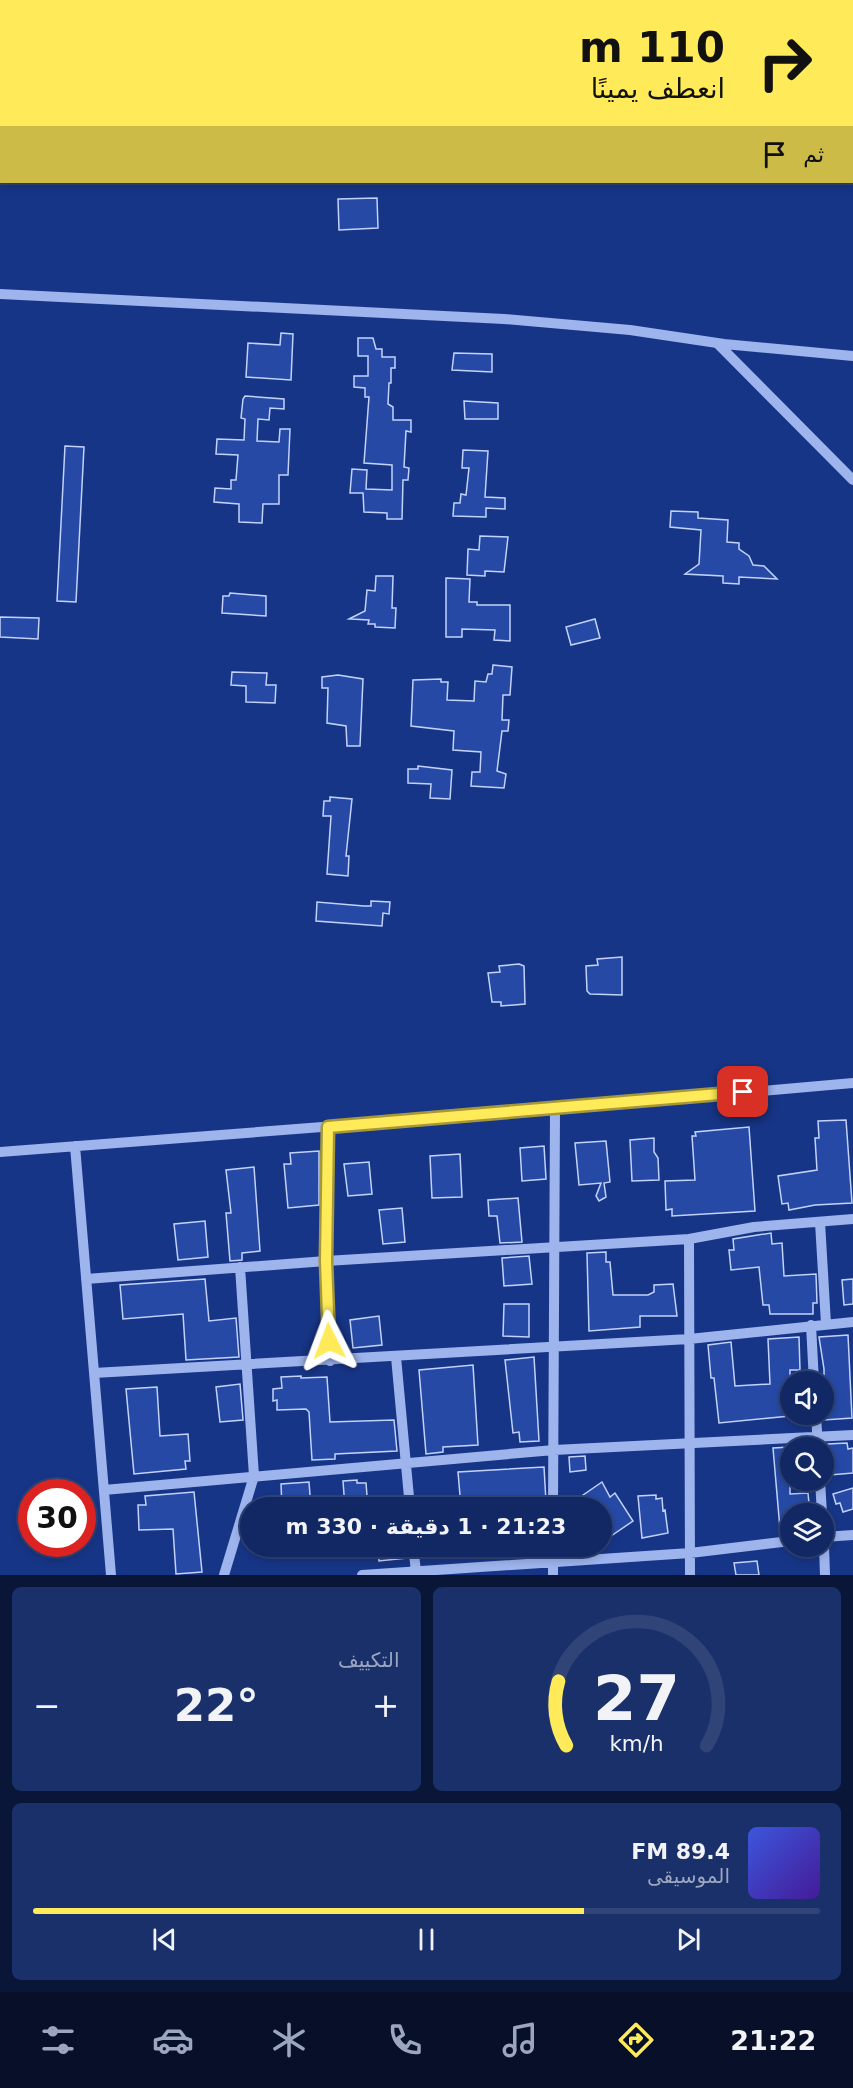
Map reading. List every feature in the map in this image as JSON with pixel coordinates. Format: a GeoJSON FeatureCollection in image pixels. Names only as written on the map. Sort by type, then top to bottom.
{"type":"FeatureCollection","features":[{"type":"Feature","properties":{"kind":"street"},"geometry":{"type":"LineString","coordinates":[[0,294],[504,319],[630,330],[718,344],[853,356]]}},
{"type":"Feature","properties":{"kind":"street"},"geometry":{"type":"LineString","coordinates":[[718,344],[853,480]]}},
{"type":"Feature","properties":{"kind":"street"},"geometry":{"type":"LineString","coordinates":[[0,1152],[555,1109],[853,1083]]}},
{"type":"Feature","properties":{"kind":"street"},"geometry":{"type":"LineString","coordinates":[[553,1497],[555,1109]]}},
{"type":"Feature","properties":{"kind":"street"},"geometry":{"type":"LineString","coordinates":[[328,1127],[326,1261],[330,1361]]}},
{"type":"Feature","properties":{"kind":"street"},"geometry":{"type":"LineString","coordinates":[[75,1146],[111,1575]]}},
{"type":"Feature","properties":{"kind":"street"},"geometry":{"type":"LineString","coordinates":[[86,1279],[326,1261],[689,1239],[754,1227],[853,1219]]}},
{"type":"Feature","properties":{"kind":"street"},"geometry":{"type":"LineString","coordinates":[[820,1221],[826,1324]]}},
{"type":"Feature","properties":{"kind":"street"},"geometry":{"type":"LineString","coordinates":[[689,1239],[690,1575]]}},
{"type":"Feature","properties":{"kind":"street"},"geometry":{"type":"LineString","coordinates":[[224,1575],[255,1476],[240,1267]]}},
{"type":"Feature","properties":{"kind":"street"},"geometry":{"type":"LineString","coordinates":[[94,1373],[689,1339],[853,1322]]}},
{"type":"Feature","properties":{"kind":"street"},"geometry":{"type":"LineString","coordinates":[[811,1325],[813,1371]]}},
{"type":"Feature","properties":{"kind":"street"},"geometry":{"type":"LineString","coordinates":[[396,1357],[409,1497]]}},
{"type":"Feature","properties":{"kind":"street"},"geometry":{"type":"LineString","coordinates":[[817,1425],[817,1435]]}},
{"type":"Feature","properties":{"kind":"street"},"geometry":{"type":"LineString","coordinates":[[104,1490],[554,1450],[817,1435],[853,1435]]}},
{"type":"Feature","properties":{"kind":"street"},"geometry":{"type":"LineString","coordinates":[[834,1536],[853,1535]]}},
{"type":"Feature","properties":{"kind":"street"},"geometry":{"type":"LineString","coordinates":[[362,1575],[690,1553],[780,1542]]}},
{"type":"Feature","properties":{"kind":"street"},"geometry":{"type":"LineString","coordinates":[[414,1557],[416,1571]]}},
{"type":"Feature","properties":{"kind":"street"},"geometry":{"type":"LineString","coordinates":[[553,1557],[553,1575]]}},
{"type":"Feature","properties":{"kind":"street"},"geometry":{"type":"LineString","coordinates":[[824,1557],[825,1575]]}},
{"type":"Feature","properties":{"kind":"building"},"geometry":{"type":"Polygon","coordinates":[[[377,198],[378,228],[339,230],[338,199],[377,198]]]}},
{"type":"Feature","properties":{"kind":"building"},"geometry":{"type":"Polygon","coordinates":[[[281,333],[293,334],[291,380],[246,377],[248,343],[280,345],[281,333]]]}},
{"type":"Feature","properties":{"kind":"building"},"geometry":{"type":"Polygon","coordinates":[[[358,338],[373,338],[376,349],[382,349],[382,357],[395,357],[395,368],[391,368],[388,404],[393,407],[393,420],[411,420],[411,432],[406,431],[404,467],[409,468],[408,480],[403,480],[402,519],[387,519],[387,513],[364,512],[363,493],[350,493],[352,469],[367,470],[366,489],[392,490],[392,465],[364,463],[369,397],[365,397],[365,388],[354,387],[354,376],[368,376],[368,356],[358,356],[358,338]]]}},
{"type":"Feature","properties":{"kind":"building"},"geometry":{"type":"Polygon","coordinates":[[[454,353],[492,354],[492,372],[452,370],[454,353]]]}},
{"type":"Feature","properties":{"kind":"building"},"geometry":{"type":"Polygon","coordinates":[[[245,396],[284,399],[284,409],[270,408],[269,420],[258,419],[257,441],[279,442],[280,429],[290,429],[288,475],[279,475],[279,504],[263,504],[262,523],[239,522],[239,504],[214,502],[215,488],[231,489],[231,480],[236,480],[238,455],[216,454],[217,439],[244,440],[245,419],[241,418],[245,396]]]}},
{"type":"Feature","properties":{"kind":"building"},"geometry":{"type":"Polygon","coordinates":[[[464,401],[498,403],[498,419],[465,419],[464,401]]]}},
{"type":"Feature","properties":{"kind":"building"},"geometry":{"type":"Polygon","coordinates":[[[65,446],[84,447],[76,602],[57,601],[65,446]]]}},
{"type":"Feature","properties":{"kind":"building"},"geometry":{"type":"Polygon","coordinates":[[[463,450],[488,451],[485,497],[505,498],[505,509],[486,508],[486,517],[453,516],[454,503],[460,503],[461,494],[466,495],[469,468],[462,468],[463,450]]]}},
{"type":"Feature","properties":{"kind":"building"},"geometry":{"type":"Polygon","coordinates":[[[671,511],[698,512],[698,518],[728,520],[727,542],[739,543],[739,549],[749,556],[753,565],[764,566],[777,579],[739,577],[739,584],[723,583],[723,576],[685,574],[699,564],[701,530],[670,527],[671,511]]]}},
{"type":"Feature","properties":{"kind":"building"},"geometry":{"type":"Polygon","coordinates":[[[480,536],[508,537],[504,572],[485,571],[485,576],[467,575],[468,549],[479,550],[480,536]]]}},
{"type":"Feature","properties":{"kind":"building"},"geometry":{"type":"Polygon","coordinates":[[[376,576],[393,576],[392,608],[396,608],[395,628],[375,627],[375,624],[368,624],[369,620],[349,619],[365,611],[367,590],[375,591],[376,576]]]}},
{"type":"Feature","properties":{"kind":"building"},"geometry":{"type":"Polygon","coordinates":[[[446,578],[470,579],[469,602],[477,602],[477,605],[510,605],[510,641],[494,640],[495,630],[462,629],[462,637],[446,637],[446,578]]]}},
{"type":"Feature","properties":{"kind":"building"},"geometry":{"type":"Polygon","coordinates":[[[230,593],[266,596],[266,616],[222,613],[223,596],[229,596],[230,593]]]}},
{"type":"Feature","properties":{"kind":"building"},"geometry":{"type":"Polygon","coordinates":[[[0,617],[39,618],[38,639],[0,637],[0,617]]]}},
{"type":"Feature","properties":{"kind":"building"},"geometry":{"type":"Polygon","coordinates":[[[595,619],[600,638],[571,645],[566,627],[595,619]]]}},
{"type":"Feature","properties":{"kind":"building"},"geometry":{"type":"Polygon","coordinates":[[[493,665],[512,667],[510,695],[503,695],[502,720],[509,720],[508,731],[502,731],[497,771],[506,774],[504,788],[471,786],[472,772],[480,772],[481,752],[453,750],[454,731],[411,726],[413,680],[441,679],[441,682],[448,682],[447,700],[474,701],[475,681],[486,682],[488,674],[492,674],[493,665]]]}},
{"type":"Feature","properties":{"kind":"building"},"geometry":{"type":"Polygon","coordinates":[[[232,672],[267,673],[266,685],[276,685],[275,703],[246,702],[246,686],[231,685],[232,672]]]}},
{"type":"Feature","properties":{"kind":"building"},"geometry":{"type":"Polygon","coordinates":[[[338,675],[363,679],[360,746],[347,746],[346,726],[327,723],[328,688],[322,688],[322,677],[338,675]]]}},
{"type":"Feature","properties":{"kind":"building"},"geometry":{"type":"Polygon","coordinates":[[[418,766],[452,770],[450,799],[430,798],[431,784],[408,783],[408,769],[418,769],[418,766]]]}},
{"type":"Feature","properties":{"kind":"building"},"geometry":{"type":"Polygon","coordinates":[[[330,797],[352,799],[346,856],[349,856],[348,876],[327,874],[331,816],[323,816],[324,801],[330,801],[330,797]]]}},
{"type":"Feature","properties":{"kind":"building"},"geometry":{"type":"Polygon","coordinates":[[[371,901],[390,902],[389,914],[383,913],[382,926],[316,921],[317,902],[371,906],[371,901]]]}},
{"type":"Feature","properties":{"kind":"building"},"geometry":{"type":"Polygon","coordinates":[[[622,957],[622,995],[590,994],[587,991],[586,966],[598,965],[597,959],[622,957]]]}},
{"type":"Feature","properties":{"kind":"building"},"geometry":{"type":"Polygon","coordinates":[[[519,964],[524,966],[525,1004],[501,1006],[501,1002],[492,1002],[488,973],[500,972],[499,966],[519,964]]]}},
{"type":"Feature","properties":{"kind":"building"},"geometry":{"type":"Polygon","coordinates":[[[846,1120],[852,1203],[815,1205],[789,1210],[788,1203],[782,1204],[778,1176],[817,1170],[815,1138],[819,1138],[818,1121],[846,1120]]]}},
{"type":"Feature","properties":{"kind":"building"},"geometry":{"type":"Polygon","coordinates":[[[749,1127],[755,1211],[672,1216],[672,1209],[666,1210],[665,1181],[695,1180],[692,1136],[696,1136],[695,1132],[749,1127]]]}},
{"type":"Feature","properties":{"kind":"building"},"geometry":{"type":"Polygon","coordinates":[[[654,1138],[659,1180],[632,1181],[630,1140],[654,1138]]]}},
{"type":"Feature","properties":{"kind":"building"},"geometry":{"type":"Polygon","coordinates":[[[606,1141],[610,1182],[604,1183],[606,1197],[599,1201],[596,1196],[601,1183],[579,1185],[575,1143],[606,1141]]]}},
{"type":"Feature","properties":{"kind":"building"},"geometry":{"type":"Polygon","coordinates":[[[544,1146],[546,1179],[522,1181],[520,1148],[544,1146]]]}},
{"type":"Feature","properties":{"kind":"building"},"geometry":{"type":"Polygon","coordinates":[[[319,1151],[319,1205],[288,1208],[284,1164],[291,1164],[290,1153],[319,1151]]]}},
{"type":"Feature","properties":{"kind":"building"},"geometry":{"type":"Polygon","coordinates":[[[460,1154],[462,1197],[432,1198],[430,1156],[460,1154]]]}},
{"type":"Feature","properties":{"kind":"building"},"geometry":{"type":"Polygon","coordinates":[[[369,1162],[372,1194],[348,1196],[344,1164],[369,1162]]]}},
{"type":"Feature","properties":{"kind":"building"},"geometry":{"type":"Polygon","coordinates":[[[254,1167],[260,1251],[242,1253],[242,1260],[230,1261],[226,1213],[231,1213],[226,1170],[254,1167]]]}},
{"type":"Feature","properties":{"kind":"building"},"geometry":{"type":"Polygon","coordinates":[[[518,1198],[522,1242],[500,1243],[497,1216],[489,1216],[488,1200],[518,1198]]]}},
{"type":"Feature","properties":{"kind":"building"},"geometry":{"type":"Polygon","coordinates":[[[402,1208],[405,1242],[383,1244],[379,1210],[402,1208]]]}},
{"type":"Feature","properties":{"kind":"building"},"geometry":{"type":"Polygon","coordinates":[[[205,1221],[208,1257],[178,1260],[174,1224],[205,1221]]]}},
{"type":"Feature","properties":{"kind":"building"},"geometry":{"type":"Polygon","coordinates":[[[771,1233],[772,1244],[782,1243],[784,1276],[816,1274],[817,1303],[813,1303],[813,1314],[770,1314],[769,1305],[763,1305],[759,1267],[731,1270],[729,1250],[734,1250],[733,1239],[771,1233]]]}},
{"type":"Feature","properties":{"kind":"building"},"geometry":{"type":"Polygon","coordinates":[[[606,1252],[606,1262],[610,1262],[613,1295],[648,1295],[654,1292],[654,1285],[673,1284],[677,1316],[640,1316],[640,1327],[589,1331],[587,1253],[606,1252]]]}},
{"type":"Feature","properties":{"kind":"building"},"geometry":{"type":"Polygon","coordinates":[[[529,1256],[532,1284],[504,1286],[502,1258],[529,1256]]]}},
{"type":"Feature","properties":{"kind":"building"},"geometry":{"type":"Polygon","coordinates":[[[205,1279],[209,1321],[236,1318],[239,1357],[186,1360],[183,1314],[123,1319],[120,1285],[205,1279]]]}},
{"type":"Feature","properties":{"kind":"building"},"geometry":{"type":"Polygon","coordinates":[[[853,1279],[853,1304],[844,1305],[842,1280],[853,1279]]]}},
{"type":"Feature","properties":{"kind":"building"},"geometry":{"type":"Polygon","coordinates":[[[504,1304],[529,1304],[529,1337],[503,1336],[504,1304]]]}},
{"type":"Feature","properties":{"kind":"building"},"geometry":{"type":"Polygon","coordinates":[[[379,1316],[382,1345],[353,1348],[350,1320],[379,1316]]]}},
{"type":"Feature","properties":{"kind":"building"},"geometry":{"type":"Polygon","coordinates":[[[848,1335],[852,1418],[834,1419],[834,1371],[824,1371],[819,1337],[848,1335]]]}},
{"type":"Feature","properties":{"kind":"building"},"geometry":{"type":"Polygon","coordinates":[[[799,1337],[800,1370],[780,1371],[780,1417],[719,1423],[708,1345],[731,1342],[735,1386],[770,1384],[768,1339],[799,1337]]]}},
{"type":"Feature","properties":{"kind":"building"},"geometry":{"type":"Polygon","coordinates":[[[534,1357],[539,1441],[520,1442],[519,1432],[513,1433],[505,1360],[534,1357]]]}},
{"type":"Feature","properties":{"kind":"building"},"geometry":{"type":"Polygon","coordinates":[[[473,1365],[478,1445],[443,1447],[443,1452],[426,1454],[419,1370],[473,1365]]]}},
{"type":"Feature","properties":{"kind":"building"},"geometry":{"type":"Polygon","coordinates":[[[301,1376],[301,1378],[327,1377],[330,1422],[394,1420],[397,1451],[335,1454],[335,1459],[312,1460],[309,1412],[306,1409],[277,1410],[277,1400],[273,1401],[273,1389],[282,1388],[281,1377],[301,1376]]]}},
{"type":"Feature","properties":{"kind":"building"},"geometry":{"type":"Polygon","coordinates":[[[240,1384],[243,1420],[220,1422],[216,1387],[240,1384]]]}},
{"type":"Feature","properties":{"kind":"building"},"geometry":{"type":"Polygon","coordinates":[[[157,1387],[160,1436],[188,1434],[190,1461],[185,1461],[186,1469],[134,1474],[126,1389],[157,1387]]]}},
{"type":"Feature","properties":{"kind":"building"},"geometry":{"type":"Polygon","coordinates":[[[847,1443],[848,1449],[853,1448],[853,1473],[834,1475],[834,1444],[847,1443]]]}},
{"type":"Feature","properties":{"kind":"building"},"geometry":{"type":"Polygon","coordinates":[[[773,1448],[780,1448],[780,1491],[790,1491],[790,1494],[808,1493],[809,1503],[780,1503],[780,1529],[773,1448]]]}},
{"type":"Feature","properties":{"kind":"building"},"geometry":{"type":"Polygon","coordinates":[[[585,1456],[586,1470],[570,1472],[569,1457],[585,1456]]]}},
{"type":"Feature","properties":{"kind":"building"},"geometry":{"type":"Polygon","coordinates":[[[544,1467],[546,1497],[460,1497],[458,1472],[544,1467]]]}},
{"type":"Feature","properties":{"kind":"building"},"geometry":{"type":"Polygon","coordinates":[[[357,1480],[357,1483],[366,1483],[367,1497],[344,1497],[343,1481],[357,1480]]]}},
{"type":"Feature","properties":{"kind":"building"},"geometry":{"type":"Polygon","coordinates":[[[309,1482],[310,1497],[282,1497],[281,1484],[309,1482]]]}},
{"type":"Feature","properties":{"kind":"building"},"geometry":{"type":"Polygon","coordinates":[[[602,1482],[610,1497],[580,1497],[602,1482]]]}},
{"type":"Feature","properties":{"kind":"building"},"geometry":{"type":"Polygon","coordinates":[[[853,1488],[853,1509],[843,1512],[840,1503],[836,1504],[833,1494],[853,1488]]]}},
{"type":"Feature","properties":{"kind":"building"},"geometry":{"type":"Polygon","coordinates":[[[194,1492],[202,1572],[176,1574],[173,1529],[139,1530],[138,1505],[146,1505],[145,1496],[194,1492]]]}},
{"type":"Feature","properties":{"kind":"building"},"geometry":{"type":"Polygon","coordinates":[[[615,1493],[633,1521],[612,1535],[612,1497],[610,1497],[615,1493]]]}},
{"type":"Feature","properties":{"kind":"building"},"geometry":{"type":"Polygon","coordinates":[[[656,1495],[656,1499],[662,1498],[668,1533],[642,1538],[638,1496],[656,1495]]]}},
{"type":"Feature","properties":{"kind":"building"},"geometry":{"type":"Polygon","coordinates":[[[379,1557],[407,1557],[407,1558],[379,1561],[379,1557]]]}},
{"type":"Feature","properties":{"kind":"building"},"geometry":{"type":"Polygon","coordinates":[[[757,1561],[759,1575],[736,1575],[734,1563],[757,1561]]]}},
{"type":"Feature","properties":{"kind":"route"},"geometry":{"type":"LineString","coordinates":[[329,1341],[326,1261],[328,1127],[743,1092]]}}]}
